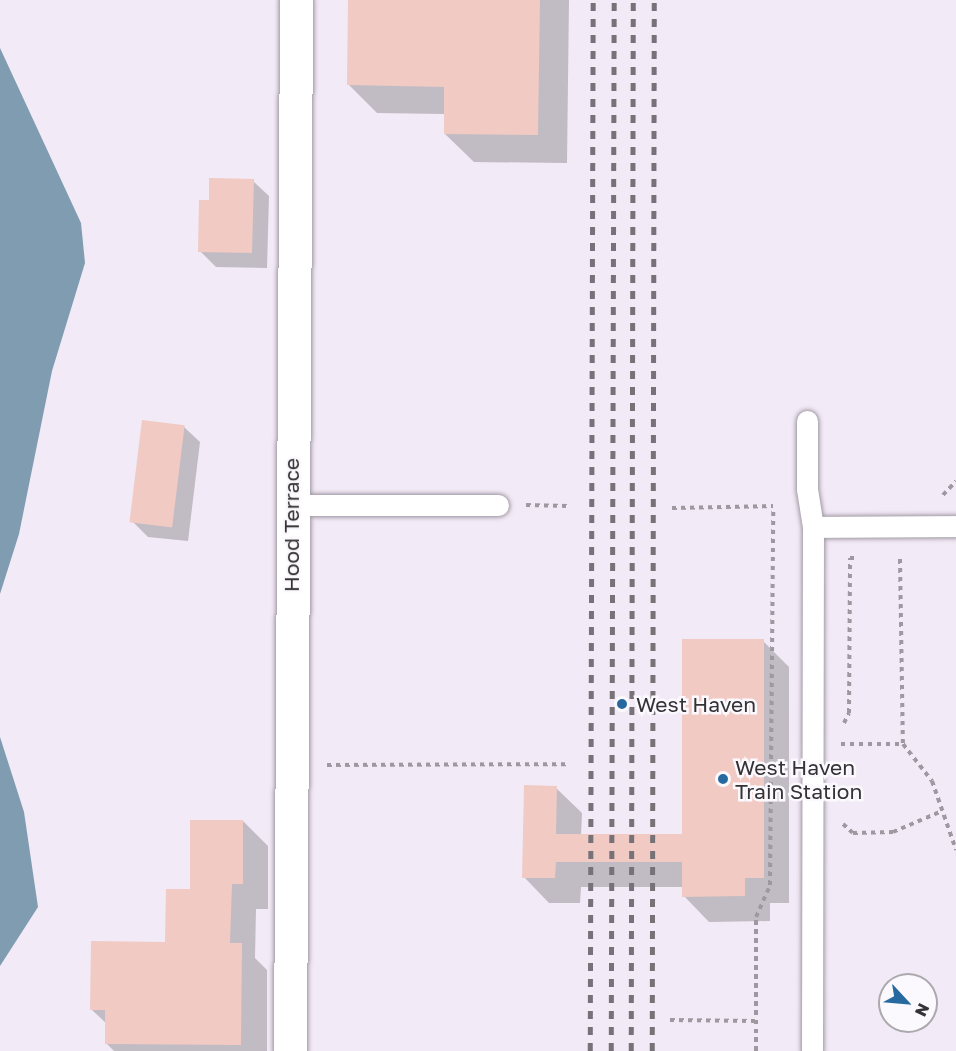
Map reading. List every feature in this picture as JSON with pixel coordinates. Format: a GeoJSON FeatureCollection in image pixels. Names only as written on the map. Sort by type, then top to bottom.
{"type":"FeatureCollection","features":[{"type":"Feature","properties":{"kind":"street","name":"Hood Terrace"},"geometry":{"type":"LineString","coordinates":[[290,1051],[291,505],[296,0]]}},
{"type":"Feature","properties":{"kind":"lane"},"geometry":{"type":"LineString","coordinates":[[807,421],[807,489],[813,527],[812,1041],[822,1051]]}},
{"type":"Feature","properties":{"kind":"lane"},"geometry":{"type":"LineString","coordinates":[[291,505],[498,505]]}},
{"type":"Feature","properties":{"kind":"lane"},"geometry":{"type":"LineString","coordinates":[[813,527],[956,526]]}},
{"type":"Feature","properties":{"kind":"path"},"geometry":{"type":"LineString","coordinates":[[672,508],[773,507],[783,503]]}},
{"type":"Feature","properties":{"kind":"path"},"geometry":{"type":"LineString","coordinates":[[498,505],[568,506]]}},
{"type":"Feature","properties":{"kind":"path"},"geometry":{"type":"LineString","coordinates":[[756,1051],[756,917],[770,885],[773,507]]}},
{"type":"Feature","properties":{"kind":"path"},"geometry":{"type":"LineString","coordinates":[[841,728],[849,713],[850,558],[861,559]]}},
{"type":"Feature","properties":{"kind":"path"},"geometry":{"type":"LineString","coordinates":[[892,559],[903,559],[903,744],[932,781],[956,850]]}},
{"type":"Feature","properties":{"kind":"path"},"geometry":{"type":"LineString","coordinates":[[837,735],[834,744],[838,756]]}},
{"type":"Feature","properties":{"kind":"path"},"geometry":{"type":"LineString","coordinates":[[834,744],[903,744]]}},
{"type":"Feature","properties":{"kind":"path"},"geometry":{"type":"LineString","coordinates":[[317,765],[567,764]]}},
{"type":"Feature","properties":{"kind":"path"},"geometry":{"type":"LineString","coordinates":[[840,816],[853,833],[893,832],[942,811]]}},
{"type":"Feature","properties":{"kind":"path"},"geometry":{"type":"LineString","coordinates":[[670,1020],[756,1021]]}},
{"type":"Feature","properties":{"kind":"water"},"geometry":{"type":"Polygon","coordinates":[[[0,48],[81,223],[85,263],[52,371],[19,534],[0,594],[0,48]]]}},
{"type":"Feature","properties":{"kind":"water"},"geometry":{"type":"Polygon","coordinates":[[[0,737],[24,812],[38,907],[0,966],[0,737]]]}},
{"type":"Feature","properties":{"kind":"building"},"geometry":{"type":"Polygon","coordinates":[[[348,0],[540,0],[538,135],[444,134],[444,87],[347,85],[348,0]]]}},
{"type":"Feature","properties":{"kind":"building"},"geometry":{"type":"Polygon","coordinates":[[[209,178],[254,179],[252,253],[198,252],[199,200],[209,200],[209,178]]]}},
{"type":"Feature","properties":{"kind":"building"},"geometry":{"type":"Polygon","coordinates":[[[142,420],[185,425],[172,527],[129,522],[142,420]]]}},
{"type":"Feature","properties":{"kind":"building","name":"West Haven Train Station"},"geometry":{"type":"Polygon","coordinates":[[[682,639],[764,639],[764,878],[745,878],[745,896],[682,897],[682,862],[556,862],[555,878],[522,878],[524,785],[557,786],[556,834],[682,834],[682,639]]]}},
{"type":"Feature","properties":{"kind":"building"},"geometry":{"type":"Polygon","coordinates":[[[190,820],[243,820],[243,884],[232,884],[230,943],[242,943],[241,1045],[105,1044],[105,1010],[90,1010],[91,941],[165,942],[166,889],[190,889],[190,820]]]}},
{"type":"Feature","properties":{"kind":"railway"},"geometry":{"type":"LineString","coordinates":[[590,1051],[593,0]]}},
{"type":"Feature","properties":{"kind":"railway"},"geometry":{"type":"LineString","coordinates":[[611,1051],[614,0]]}},
{"type":"Feature","properties":{"kind":"railway"},"geometry":{"type":"LineString","coordinates":[[631,1051],[633,0]]}},
{"type":"Feature","properties":{"kind":"railway"},"geometry":{"type":"LineString","coordinates":[[652,1051],[654,0]]}},
{"type":"Feature","properties":{"kind":"place","name":"West Haven"},"geometry":{"type":"Point","coordinates":[622,704]}},
{"type":"Feature","properties":{"kind":"place","name":"West Haven Train Station"},"geometry":{"type":"Point","coordinates":[723,779]}}]}
